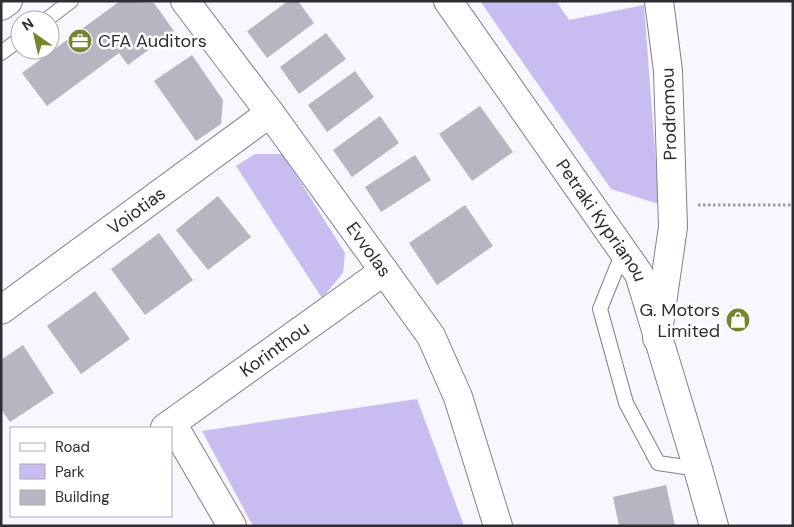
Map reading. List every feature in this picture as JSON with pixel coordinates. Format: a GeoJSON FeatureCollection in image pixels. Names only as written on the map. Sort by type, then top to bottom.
{"type":"FeatureCollection","features":[{"type":"Feature","properties":{"kind":"street"},"geometry":{"type":"LineString","coordinates":[[1,6],[8,1]]}},
{"type":"Feature","properties":{"kind":"street","name":"Petraki Kyprianou"},"geometry":{"type":"LineString","coordinates":[[448,1],[639,274],[714,526]]}},
{"type":"Feature","properties":{"kind":"street","name":"Prodromou"},"geometry":{"type":"LineString","coordinates":[[657,338],[672,216],[668,71],[659,1]]}},
{"type":"Feature","properties":{"kind":"street","name":"EvvoIas"},"geometry":{"type":"LineString","coordinates":[[189,6],[270,113],[431,336],[454,388],[498,526]]}},
{"type":"Feature","properties":{"kind":"street","name":"Voiotias"},"geometry":{"type":"LineString","coordinates":[[1,310],[270,113]]}},
{"type":"Feature","properties":{"kind":"street"},"geometry":{"type":"LineString","coordinates":[[639,274],[672,216]]}},
{"type":"Feature","properties":{"kind":"street","name":"Korinthou"},"geometry":{"type":"LineString","coordinates":[[169,426],[384,271]]}},
{"type":"Feature","properties":{"kind":"street"},"geometry":{"type":"LineString","coordinates":[[172,431],[232,526]]}},
{"type":"Feature","properties":{"kind":"lane"},"geometry":{"type":"LineString","coordinates":[[59,10],[71,1]]}},
{"type":"Feature","properties":{"kind":"lane"},"geometry":{"type":"LineString","coordinates":[[623,252],[600,309],[626,403],[658,463],[698,469]]}},
{"type":"Feature","properties":{"kind":"path"},"geometry":{"type":"LineString","coordinates":[[672,216],[793,205]]}},
{"type":"Feature","properties":{"kind":"green space"},"geometry":{"type":"Polygon","coordinates":[[[480,1],[556,1],[569,20],[644,5],[659,204],[611,189],[480,1]]]}},
{"type":"Feature","properties":{"kind":"green space"},"geometry":{"type":"Polygon","coordinates":[[[255,154],[283,154],[345,253],[343,273],[322,298],[236,166],[255,154]]]}},
{"type":"Feature","properties":{"kind":"green space"},"geometry":{"type":"Polygon","coordinates":[[[417,399],[464,526],[253,526],[202,431],[417,399]]]}},
{"type":"Feature","properties":{"kind":"building"},"geometry":{"type":"Polygon","coordinates":[[[120,1],[154,3],[174,31],[128,65],[119,53],[47,106],[22,73],[40,60],[60,60],[60,45],[120,1]]]}},
{"type":"Feature","properties":{"kind":"building"},"geometry":{"type":"Polygon","coordinates":[[[288,1],[298,1],[314,23],[267,58],[247,31],[288,1]]]}},
{"type":"Feature","properties":{"kind":"building"},"geometry":{"type":"Polygon","coordinates":[[[326,33],[346,59],[299,94],[280,67],[326,33]]]}},
{"type":"Feature","properties":{"kind":"building"},"geometry":{"type":"Polygon","coordinates":[[[192,55],[223,100],[221,124],[196,141],[154,81],[192,55]]]}},
{"type":"Feature","properties":{"kind":"building"},"geometry":{"type":"Polygon","coordinates":[[[355,71],[374,97],[327,132],[308,105],[355,71]]]}},
{"type":"Feature","properties":{"kind":"building"},"geometry":{"type":"Polygon","coordinates":[[[480,106],[513,152],[472,181],[439,134],[480,106]]]}},
{"type":"Feature","properties":{"kind":"building"},"geometry":{"type":"Polygon","coordinates":[[[380,116],[399,143],[352,177],[333,150],[380,116]]]}},
{"type":"Feature","properties":{"kind":"building"},"geometry":{"type":"Polygon","coordinates":[[[415,155],[431,180],[381,212],[365,187],[415,155]]]}},
{"type":"Feature","properties":{"kind":"building"},"geometry":{"type":"Polygon","coordinates":[[[218,196],[251,237],[208,270],[176,230],[218,196]]]}},
{"type":"Feature","properties":{"kind":"building"},"geometry":{"type":"Polygon","coordinates":[[[465,205],[493,246],[437,285],[409,243],[465,205]]]}},
{"type":"Feature","properties":{"kind":"building"},"geometry":{"type":"Polygon","coordinates":[[[159,233],[193,280],[145,315],[111,269],[159,233]]]}},
{"type":"Feature","properties":{"kind":"building"},"geometry":{"type":"Polygon","coordinates":[[[95,291],[130,339],[81,374],[47,326],[95,291]]]}},
{"type":"Feature","properties":{"kind":"building"},"geometry":{"type":"Polygon","coordinates":[[[23,345],[54,393],[10,422],[1,409],[1,360],[23,345]]]}},
{"type":"Feature","properties":{"kind":"building"},"geometry":{"type":"Polygon","coordinates":[[[666,485],[675,526],[619,526],[613,497],[666,485]]]}},
{"type":"Feature","properties":{"kind":"place","name":"CFA Auditors"},"geometry":{"type":"Point","coordinates":[80,41]}},
{"type":"Feature","properties":{"kind":"place","name":"G. Motors Limited"},"geometry":{"type":"Point","coordinates":[738,320]}}]}
